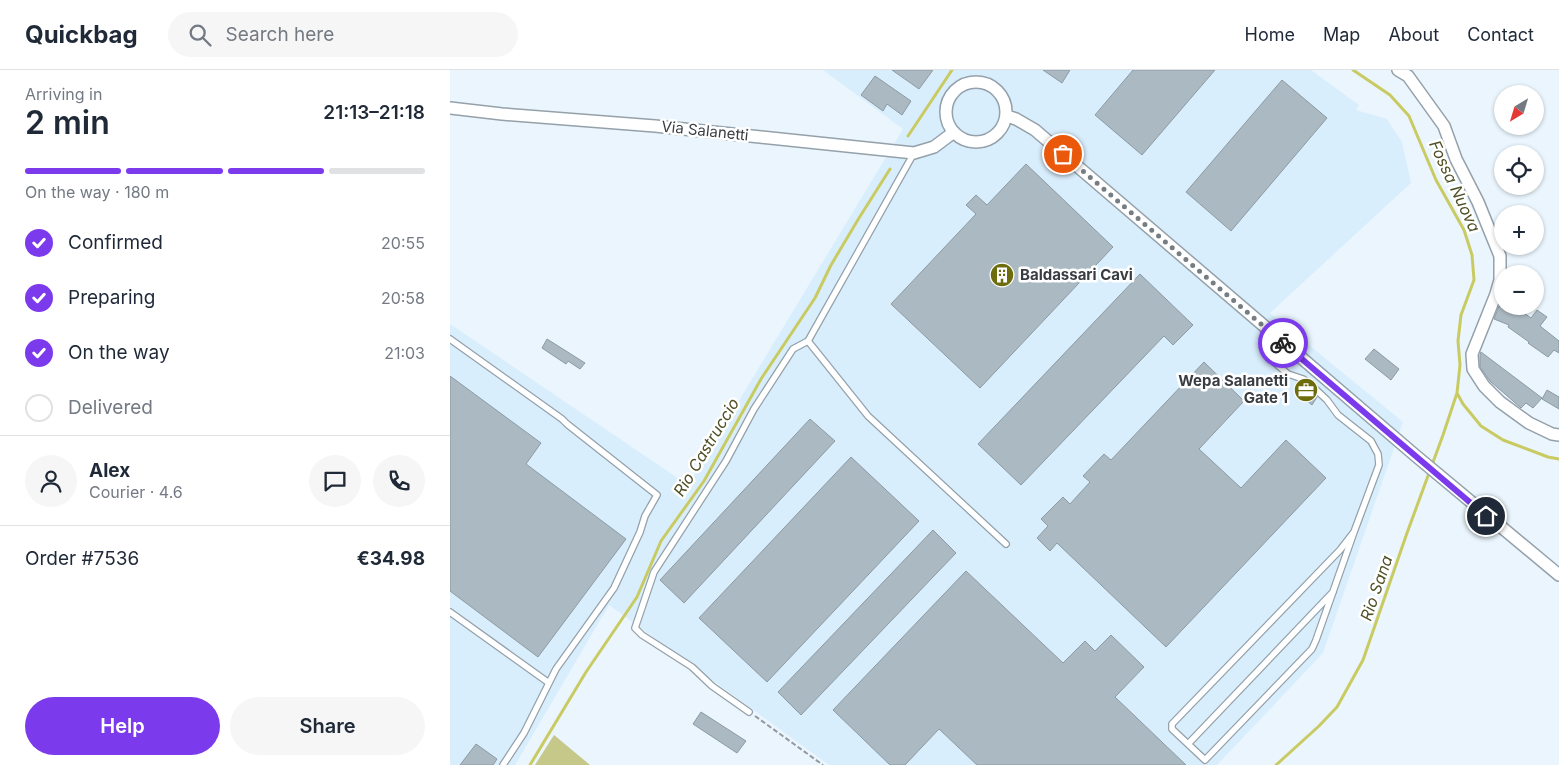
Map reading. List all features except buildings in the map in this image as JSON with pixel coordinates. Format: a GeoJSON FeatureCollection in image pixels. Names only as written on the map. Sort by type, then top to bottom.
{"type":"FeatureCollection","features":[{"type":"Feature","properties":{"kind":"street"},"geometry":{"type":"LineString","coordinates":[[977,82],[980,70]]}},
{"type":"Feature","properties":{"kind":"street"},"geometry":{"type":"LineString","coordinates":[[1398,70],[1408,76],[1444,126],[1456,159],[1478,202],[1500,256],[1500,280],[1472,354],[1473,369],[1484,386],[1500,402],[1529,423],[1552,434],[1559,435]]}},
{"type":"Feature","properties":{"kind":"street"},"geometry":{"type":"LineString","coordinates":[[977,82],[987,84],[992,86],[1002,97],[1006,106],[1006,116],[1004,125],[998,134],[990,140],[971,142],[961,139],[948,124],[947,104],[959,88],[977,82]]}},
{"type":"Feature","properties":{"kind":"street","name":"Via Salanetti"},"geometry":{"type":"LineString","coordinates":[[450,108],[655,126],[914,153],[934,147],[954,132]]}},
{"type":"Feature","properties":{"kind":"street"},"geometry":{"type":"LineString","coordinates":[[1006,116],[1016,119],[1035,130],[1443,480],[1559,575]]}},
{"type":"Feature","properties":{"kind":"lane"},"geometry":{"type":"LineString","coordinates":[[749,712],[712,686],[692,667],[634,628],[654,572],[726,461],[754,409],[793,349],[808,340],[914,153]]}},
{"type":"Feature","properties":{"kind":"lane"},"geometry":{"type":"LineString","coordinates":[[450,339],[562,419],[657,495],[645,516],[640,532],[614,588],[556,669],[524,733],[503,765]]}},
{"type":"Feature","properties":{"kind":"lane"},"geometry":{"type":"LineString","coordinates":[[808,340],[868,416],[1006,544]]}},
{"type":"Feature","properties":{"kind":"lane"},"geometry":{"type":"LineString","coordinates":[[1286,345],[1275,360],[1275,363],[1288,374],[1303,379],[1327,400],[1338,415],[1371,441],[1378,454],[1379,465],[1312,649],[1203,763],[1188,744],[1172,729],[1172,724],[1340,550],[1354,532]]}},
{"type":"Feature","properties":{"kind":"lane"},"geometry":{"type":"LineString","coordinates":[[1188,744],[1334,590]]}},
{"type":"Feature","properties":{"kind":"lane"},"geometry":{"type":"LineString","coordinates":[[450,612],[549,683]]}},
{"type":"Feature","properties":{"kind":"path"},"geometry":{"type":"LineString","coordinates":[[749,712],[823,765]]}},
{"type":"Feature","properties":{"kind":"shaded area"},"geometry":{"type":"Polygon","coordinates":[[[823,70],[1311,70],[1359,105],[1356,110],[1387,119],[1402,142],[1411,183],[1270,313],[1403,422],[1323,653],[1217,765],[829,765],[609,605],[515,765],[450,765],[450,324],[688,485],[903,129],[823,70]]]}},
{"type":"Feature","properties":{"kind":"green space"},"geometry":{"type":"Polygon","coordinates":[[[554,735],[590,765],[535,765],[554,735]]]}},
{"type":"Feature","properties":{"kind":"waterway","name":"Rio Castruccio"},"geometry":{"type":"LineString","coordinates":[[908,136],[952,70]]}},
{"type":"Feature","properties":{"kind":"waterway","name":"Fossa Nuova"},"geometry":{"type":"LineString","coordinates":[[1353,70],[1390,95],[1409,116],[1436,180],[1464,230],[1472,255],[1474,280],[1461,315],[1458,341],[1460,365],[1457,393],[1463,404],[1481,426],[1503,440],[1548,457],[1559,459]]}},
{"type":"Feature","properties":{"kind":"waterway","name":"Rio Castruccio"},"geometry":{"type":"LineString","coordinates":[[530,765],[586,672],[637,597],[661,541],[704,481],[761,379],[815,298],[831,265],[890,169]]}},
{"type":"Feature","properties":{"kind":"waterway","name":"Rio Sana"},"geometry":{"type":"LineString","coordinates":[[1276,765],[1337,707],[1363,660],[1457,393]]}},
{"type":"Feature","properties":{"kind":"way so far"},"geometry":{"type":"LineString","coordinates":[[1063,154],[1283,343]]}},
{"type":"Feature","properties":{"kind":"place","name":"Baldassari Cavi"},"geometry":{"type":"Point","coordinates":[1002,275]}},
{"type":"Feature","properties":{"kind":"place","name":"Wepa Salanetti Gate 1"},"geometry":{"type":"Point","coordinates":[1306,390]}},
{"type":"Feature","properties":{"kind":"route"},"geometry":{"type":"LineString","coordinates":[[1283,343],[1486,516]]}}]}
